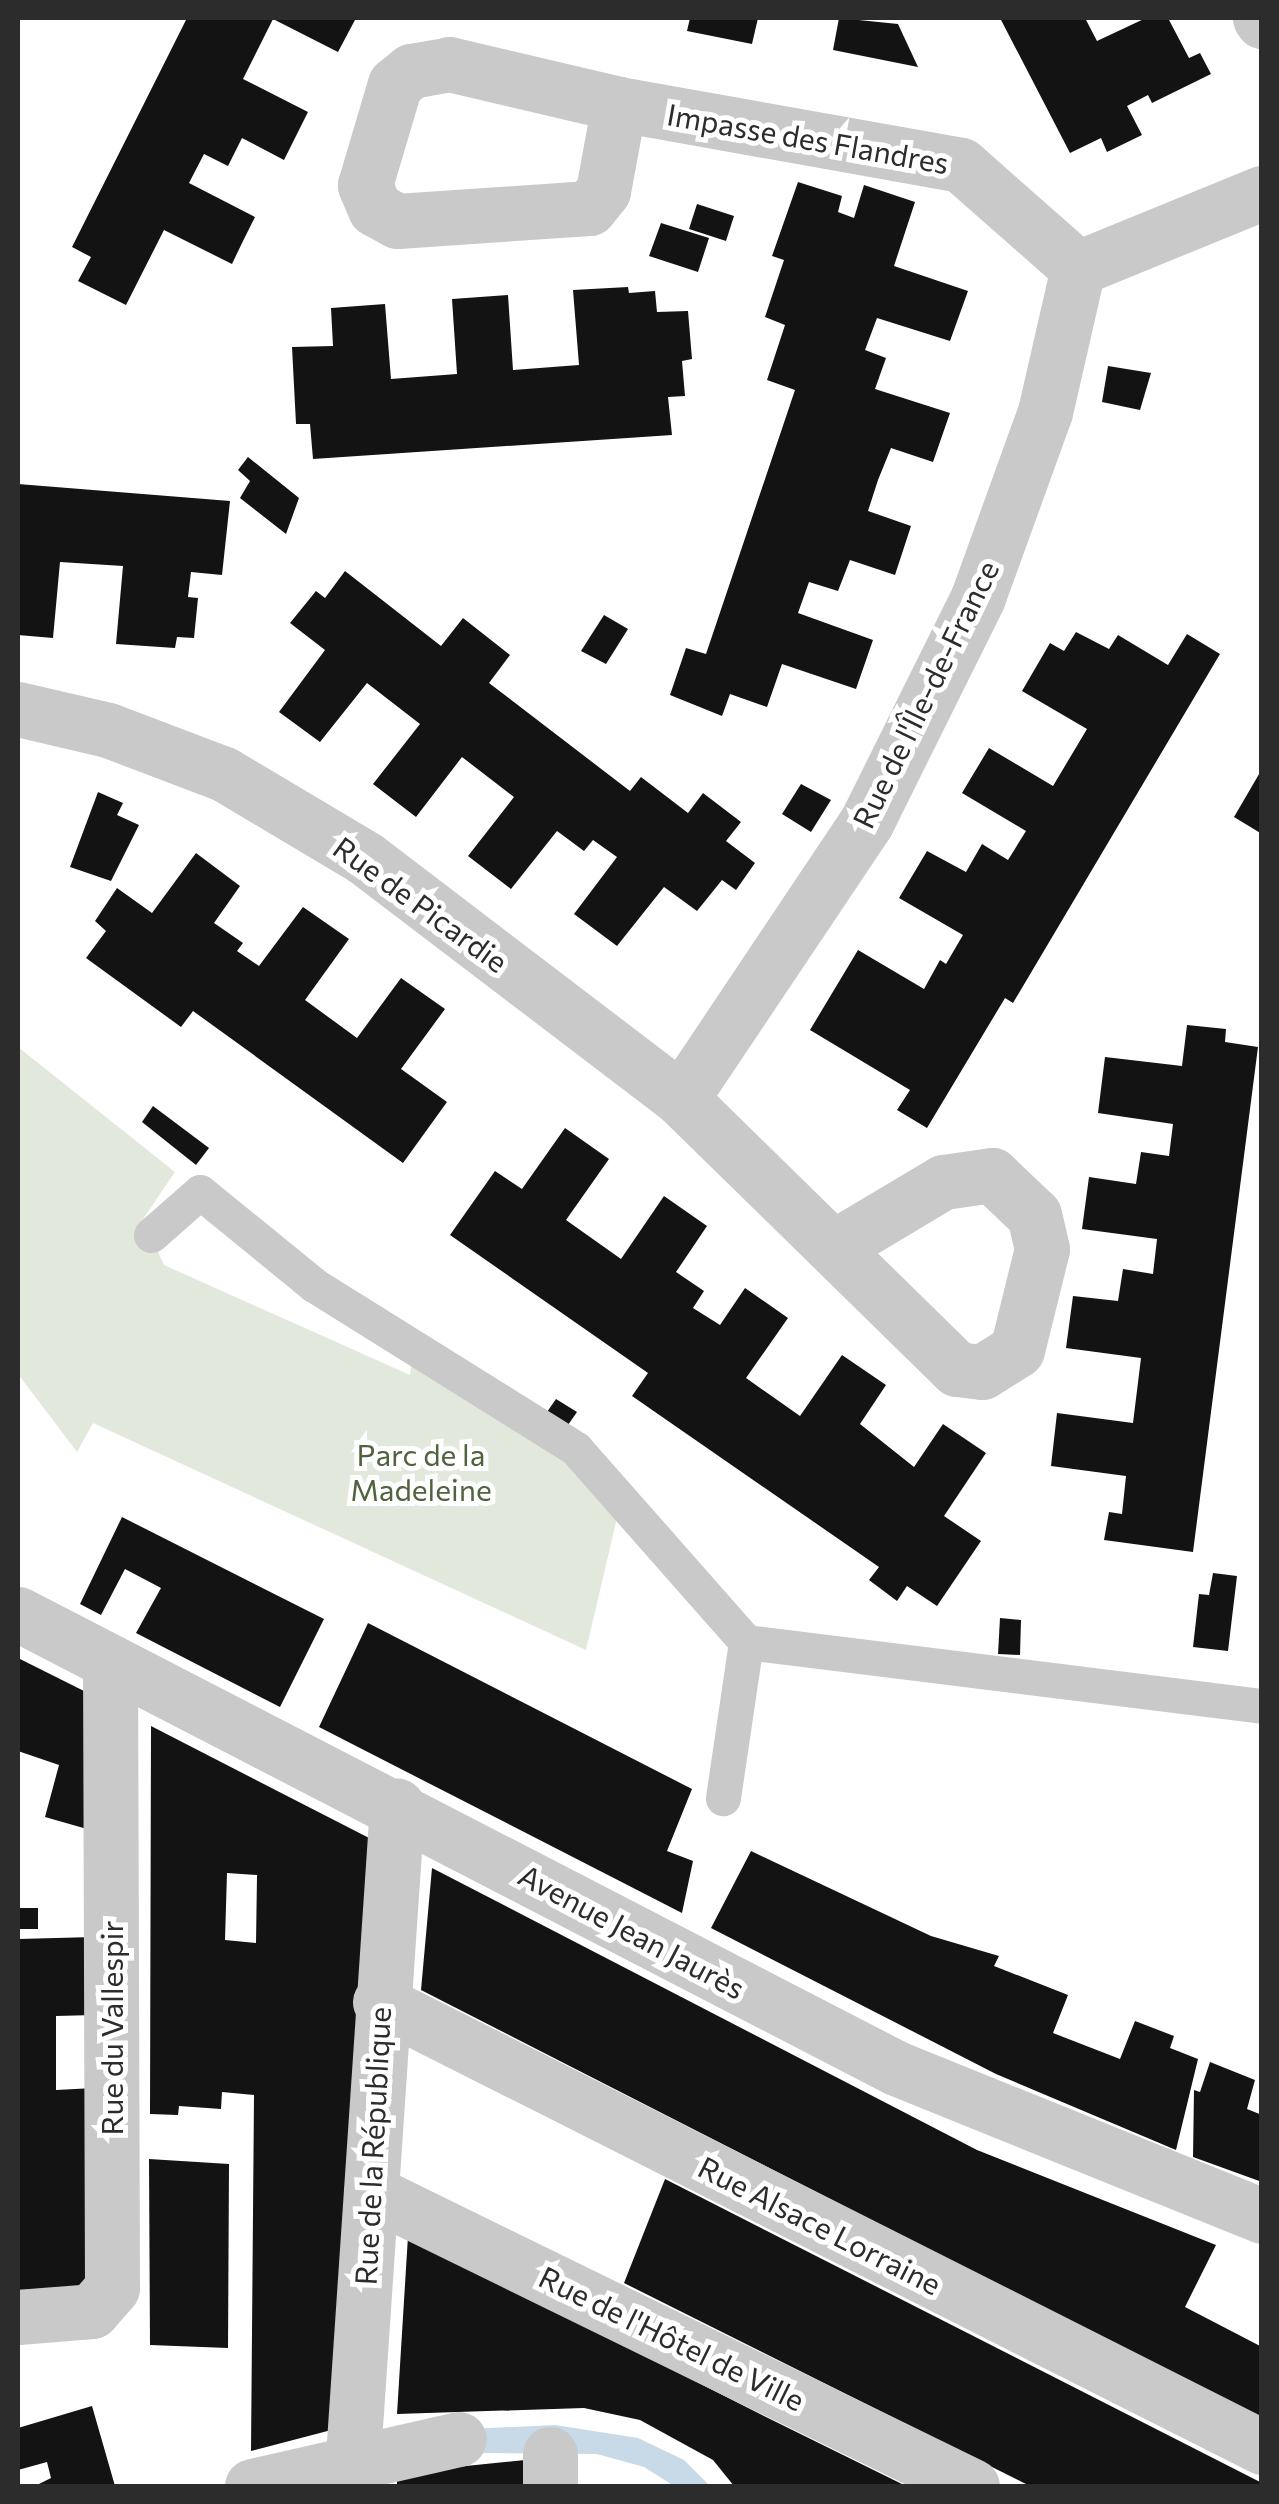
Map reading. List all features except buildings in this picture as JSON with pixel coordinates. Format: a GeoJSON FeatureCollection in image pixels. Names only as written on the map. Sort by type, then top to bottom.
{"type":"FeatureCollection","features":[{"type":"Feature","properties":{"kind":"street","name":"Impasse des Flandres"},"geometry":{"type":"LineString","coordinates":[[620,104],[604,192],[589,208],[397,221],[375,209],[365,184],[395,84],[411,71],[449,64],[620,104],[961,165],[1078,268]]}},
{"type":"Feature","properties":{"kind":"street"},"geometry":{"type":"LineString","coordinates":[[1078,268],[1262,193]]}},
{"type":"Feature","properties":{"kind":"street","name":"Rue de l'Île-de-France"},"geometry":{"type":"LineString","coordinates":[[681,1099],[866,823],[978,597],[1045,412],[1078,268]]}},
{"type":"Feature","properties":{"kind":"street","name":"Rue de Picardie"},"geometry":{"type":"LineString","coordinates":[[18,709],[108,730],[224,774],[365,858],[681,1099],[834,1247]]}},
{"type":"Feature","properties":{"kind":"street","name":"Avenue Jean Jaurès"},"geometry":{"type":"LineString","coordinates":[[18,1614],[397,1806],[896,2068],[1262,2216]]}},
{"type":"Feature","properties":{"kind":"street","name":"Rue du Vallespir"},"geometry":{"type":"LineString","coordinates":[[18,2317],[92,2311],[112,2288],[110,1662]]}},
{"type":"Feature","properties":{"kind":"street","name":"Rue de la République"},"geometry":{"type":"LineString","coordinates":[[353,2473],[380,2002],[397,1806]]}},
{"type":"Feature","properties":{"kind":"street","name":"Rue Alsace Lorraine"},"geometry":{"type":"LineString","coordinates":[[380,2002],[1262,2447]]}},
{"type":"Feature","properties":{"kind":"street","name":"Rue de l'Hôtel de Ville"},"geometry":{"type":"LineString","coordinates":[[370,2192],[972,2486]]}},
{"type":"Feature","properties":{"kind":"street"},"geometry":{"type":"LineString","coordinates":[[252,2486],[353,2473],[459,2440]]}},
{"type":"Feature","properties":{"kind":"lane"},"geometry":{"type":"LineString","coordinates":[[151,1234],[200,1192],[314,1285],[576,1449],[631,1525],[746,1642],[1262,1706]]}},
{"type":"Feature","properties":{"kind":"lane"},"geometry":{"type":"LineString","coordinates":[[724,1798],[746,1642]]}},
{"type":"Feature","properties":{"kind":"green space","name":"Parc de la Madeleine"},"geometry":{"type":"Polygon","coordinates":[[[18,1047],[175,1172],[143,1219],[164,1265],[410,1375],[412,1360],[577,1458],[617,1518],[586,1650],[93,1423],[77,1452],[18,1374],[18,1047]]]}},
{"type":"Feature","properties":{"kind":"water"},"geometry":{"type":"Polygon","coordinates":[[[555,2425],[638,2438],[684,2460],[710,2486],[674,2486],[644,2467],[597,2454],[471,2453],[468,2429],[555,2425]]]}}]}
